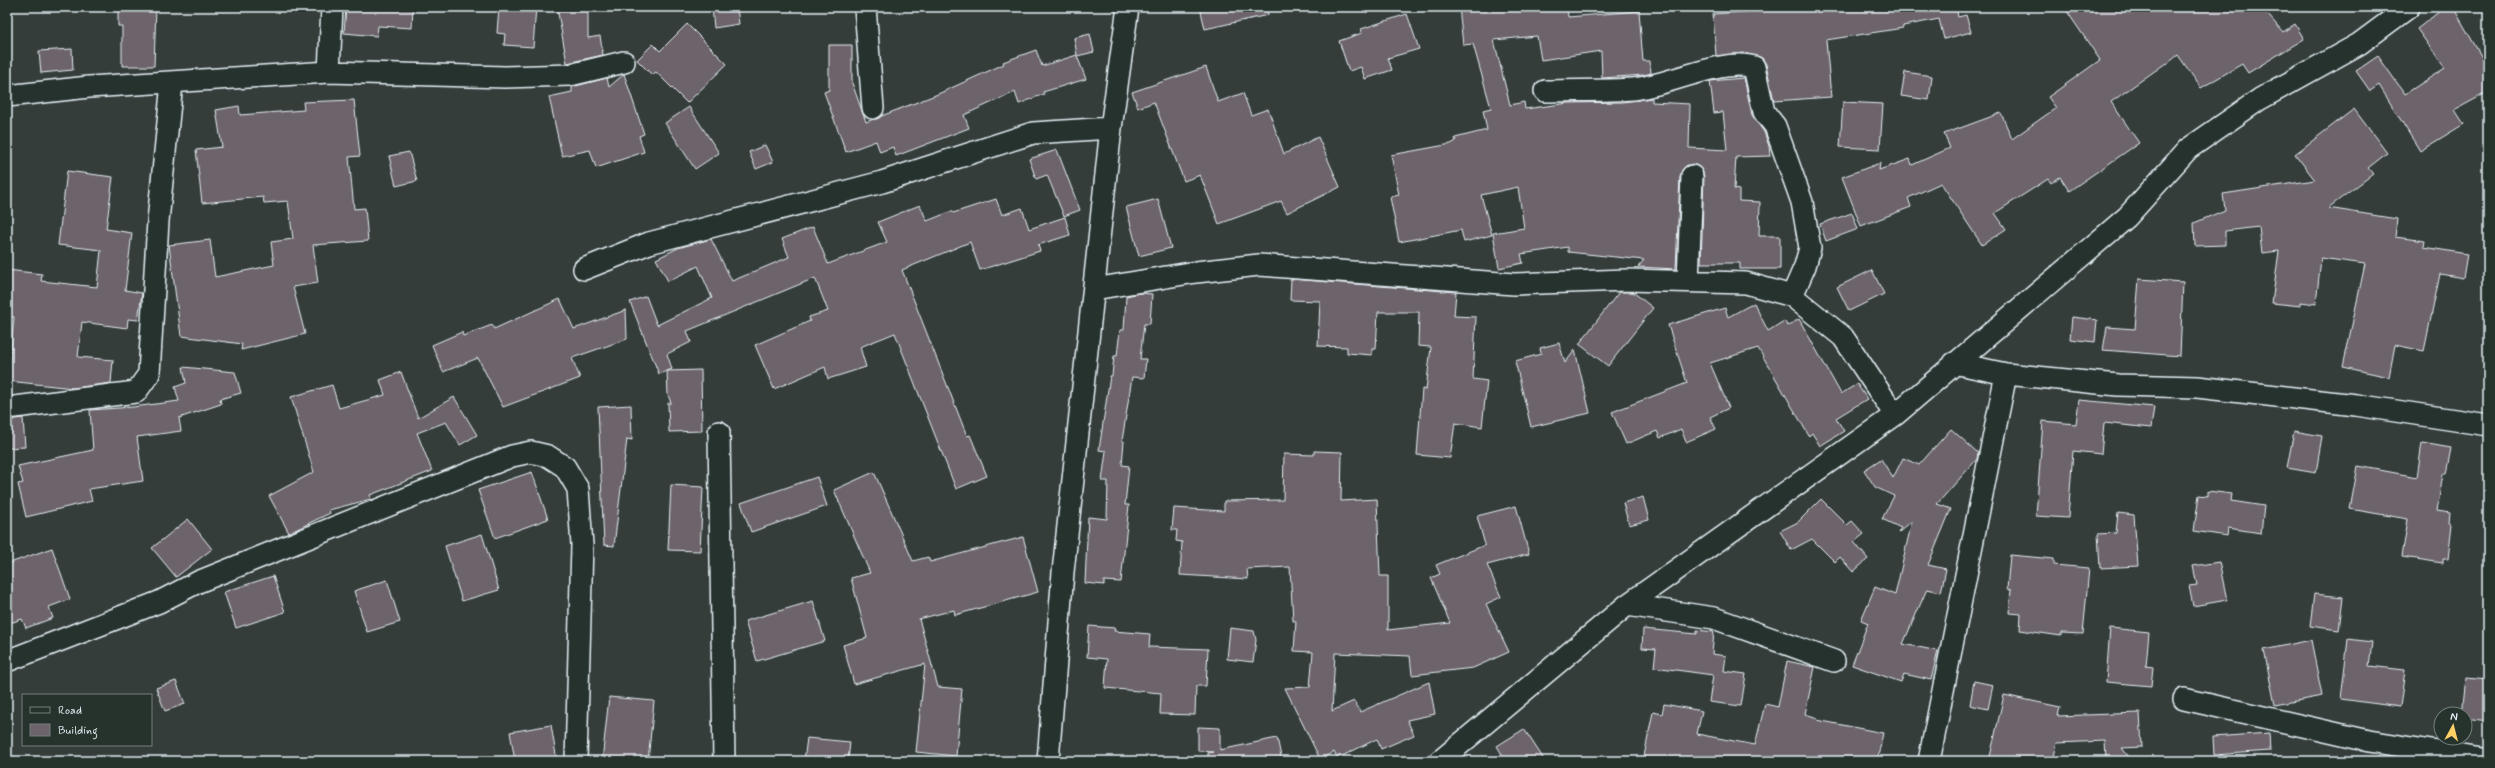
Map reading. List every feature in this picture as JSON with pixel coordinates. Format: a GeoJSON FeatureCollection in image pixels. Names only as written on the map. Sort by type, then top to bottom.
{"type":"FeatureCollection","features":[{"type":"Feature","properties":{"kind":"street"},"geometry":{"type":"LineString","coordinates":[[329,72],[332,7]]}},
{"type":"Feature","properties":{"kind":"street"},"geometry":{"type":"LineString","coordinates":[[865,7],[873,108]]}},
{"type":"Feature","properties":{"kind":"street"},"geometry":{"type":"LineString","coordinates":[[1048,761],[1063,572],[1111,128],[1128,7]]}},
{"type":"Feature","properties":{"kind":"street"},"geometry":{"type":"LineString","coordinates":[[1440,761],[1627,605],[1895,415],[1954,363],[2127,217],[2188,149],[2260,99],[2359,44],[2409,7]]}},
{"type":"Feature","properties":{"kind":"street"},"geometry":{"type":"LineString","coordinates":[[7,96],[89,87],[329,72],[505,77],[570,75],[624,62]]}},
{"type":"Feature","properties":{"kind":"street"},"geometry":{"type":"LineString","coordinates":[[1544,91],[1634,88],[1691,76],[1713,67],[1746,64],[1754,67],[1764,112],[1775,126],[1802,202],[1810,248],[1792,296]]}},
{"type":"Feature","properties":{"kind":"street"},"geometry":{"type":"LineString","coordinates":[[7,408],[136,392],[149,374],[158,221],[172,83]]}},
{"type":"Feature","properties":{"kind":"street"},"geometry":{"type":"LineString","coordinates":[[584,269],[649,243],[882,182],[1033,133],[1111,128]]}},
{"type":"Feature","properties":{"kind":"street"},"geometry":{"type":"LineString","coordinates":[[1688,281],[1692,176]]}},
{"type":"Feature","properties":{"kind":"street"},"geometry":{"type":"LineString","coordinates":[[1094,289],[1196,272],[1259,265],[1514,284],[1627,280],[1746,283],[1792,296],[1843,337],[1895,415]]}},
{"type":"Feature","properties":{"kind":"street"},"geometry":{"type":"LineString","coordinates":[[1954,363],[2006,374],[2118,385],[2197,387],[2356,405],[2488,426]]}},
{"type":"Feature","properties":{"kind":"street"},"geometry":{"type":"LineString","coordinates":[[1929,761],[2006,374]]}},
{"type":"Feature","properties":{"kind":"street"},"geometry":{"type":"LineString","coordinates":[[719,432],[724,761]]}},
{"type":"Feature","properties":{"kind":"street"},"geometry":{"type":"LineString","coordinates":[[7,661],[159,602],[198,582],[505,458],[531,452],[548,456],[565,467],[578,489],[582,545],[576,761]]}},
{"type":"Feature","properties":{"kind":"street"},"geometry":{"type":"LineString","coordinates":[[1627,605],[1714,618],[1834,661]]}},
{"type":"Feature","properties":{"kind":"street"},"geometry":{"type":"LineString","coordinates":[[2184,699],[2369,741],[2488,760]]}},
{"type":"Feature","properties":{"kind":"building"},"geometry":{"type":"Polygon","coordinates":[[[118,7],[156,7],[154,66],[122,66],[122,26],[118,26],[118,7]]]}},
{"type":"Feature","properties":{"kind":"building"},"geometry":{"type":"Polygon","coordinates":[[[346,7],[413,7],[412,28],[378,26],[377,36],[344,33],[346,7]]]}},
{"type":"Feature","properties":{"kind":"building"},"geometry":{"type":"Polygon","coordinates":[[[499,7],[536,7],[533,47],[504,45],[505,34],[497,33],[499,7]]]}},
{"type":"Feature","properties":{"kind":"building"},"geometry":{"type":"Polygon","coordinates":[[[557,7],[588,7],[588,38],[600,36],[603,55],[567,63],[557,7]]]}},
{"type":"Feature","properties":{"kind":"building"},"geometry":{"type":"Polygon","coordinates":[[[712,7],[737,7],[739,24],[714,28],[712,7]]]}},
{"type":"Feature","properties":{"kind":"building"},"geometry":{"type":"Polygon","coordinates":[[[1200,7],[1267,7],[1268,15],[1205,29],[1200,7]]]}},
{"type":"Feature","properties":{"kind":"building"},"geometry":{"type":"Polygon","coordinates":[[[1459,7],[1567,7],[1568,17],[1639,11],[1643,61],[1650,61],[1651,73],[1644,75],[1602,78],[1601,51],[1541,60],[1537,36],[1494,40],[1510,105],[1524,102],[1525,109],[1569,103],[1623,102],[1652,98],[1652,102],[1690,104],[1689,148],[1727,150],[1723,112],[1714,113],[1710,81],[1744,78],[1752,115],[1764,132],[1769,146],[1770,156],[1736,157],[1734,189],[1739,190],[1739,201],[1760,202],[1759,236],[1780,236],[1780,269],[1740,269],[1740,263],[1701,263],[1704,176],[1702,170],[1693,164],[1686,166],[1680,176],[1676,269],[1638,267],[1644,260],[1568,252],[1568,247],[1521,254],[1523,263],[1499,268],[1493,233],[1524,228],[1518,187],[1481,195],[1492,235],[1464,242],[1461,230],[1399,242],[1390,197],[1399,195],[1391,155],[1451,144],[1456,141],[1455,138],[1487,130],[1483,110],[1491,108],[1473,44],[1463,45],[1459,7]]]}},
{"type":"Feature","properties":{"kind":"building"},"geometry":{"type":"Polygon","coordinates":[[[1778,7],[1848,9],[1847,7],[1956,7],[1958,17],[1966,15],[1971,32],[1944,39],[1939,19],[1903,26],[1903,28],[1826,40],[1831,97],[1774,101],[1766,64],[1762,58],[1743,53],[1716,56],[1713,14],[1771,10],[1778,7]]]}},
{"type":"Feature","properties":{"kind":"building"},"geometry":{"type":"Polygon","coordinates":[[[2064,7],[2261,7],[2283,32],[2295,24],[2304,39],[2248,73],[2242,64],[2201,88],[2178,55],[2111,102],[2139,143],[2069,191],[2060,177],[2051,183],[2048,179],[1995,213],[2006,229],[1982,245],[1941,183],[1908,198],[1911,207],[1861,226],[1842,177],[1880,163],[1879,170],[1910,159],[1912,165],[1950,148],[1944,134],[2001,113],[2012,139],[2056,108],[2048,97],[2100,60],[2064,7]]]}},
{"type":"Feature","properties":{"kind":"building"},"geometry":{"type":"Polygon","coordinates":[[[2445,7],[2453,7],[2488,68],[2488,92],[2455,110],[2464,124],[2420,151],[2379,85],[2370,91],[2356,71],[2378,56],[2405,94],[2445,68],[2417,29],[2445,7]]]}},
{"type":"Feature","properties":{"kind":"building"},"geometry":{"type":"Polygon","coordinates":[[[1407,14],[1419,49],[1388,58],[1392,70],[1365,79],[1361,67],[1349,71],[1339,41],[1362,33],[1361,29],[1407,14]]]}},
{"type":"Feature","properties":{"kind":"building"},"geometry":{"type":"Polygon","coordinates":[[[687,24],[727,64],[687,103],[656,72],[652,75],[637,60],[653,44],[660,51],[687,24]]]}},
{"type":"Feature","properties":{"kind":"building"},"geometry":{"type":"Polygon","coordinates":[[[1090,34],[1094,52],[1077,56],[1086,79],[1043,92],[1044,94],[1019,104],[1015,92],[964,115],[969,128],[896,156],[893,147],[880,152],[876,141],[846,152],[824,92],[829,90],[829,45],[852,45],[852,83],[866,122],[938,94],[1004,64],[1003,62],[1036,50],[1042,66],[1077,55],[1074,38],[1090,34]]]}},
{"type":"Feature","properties":{"kind":"building"},"geometry":{"type":"Polygon","coordinates":[[[72,49],[73,70],[41,73],[39,51],[72,49]]]}},
{"type":"Feature","properties":{"kind":"building"},"geometry":{"type":"Polygon","coordinates":[[[1206,67],[1218,102],[1243,93],[1251,115],[1268,109],[1284,154],[1318,137],[1340,187],[1287,213],[1281,201],[1219,224],[1200,175],[1184,181],[1154,102],[1138,108],[1132,92],[1206,67]]]}},
{"type":"Feature","properties":{"kind":"building"},"geometry":{"type":"Polygon","coordinates":[[[1905,72],[1932,76],[1929,100],[1901,96],[1905,72]]]}},
{"type":"Feature","properties":{"kind":"building"},"geometry":{"type":"Polygon","coordinates":[[[624,74],[644,134],[639,136],[644,152],[596,168],[590,150],[562,156],[549,97],[572,92],[572,87],[607,78],[609,87],[624,74]]]}},
{"type":"Feature","properties":{"kind":"building"},"geometry":{"type":"Polygon","coordinates":[[[354,100],[360,156],[349,157],[354,209],[365,208],[368,241],[313,245],[318,283],[293,287],[305,334],[241,350],[242,344],[181,336],[169,245],[210,240],[215,277],[274,265],[271,242],[293,239],[288,201],[264,203],[263,197],[202,203],[196,150],[222,147],[216,110],[239,106],[240,115],[304,110],[303,102],[354,100]]]}},
{"type":"Feature","properties":{"kind":"building"},"geometry":{"type":"Polygon","coordinates":[[[1843,102],[1883,104],[1880,149],[1840,147],[1843,102]]]}},
{"type":"Feature","properties":{"kind":"building"},"geometry":{"type":"Polygon","coordinates":[[[689,107],[719,153],[695,169],[665,123],[689,107]]]}},
{"type":"Feature","properties":{"kind":"building"},"geometry":{"type":"Polygon","coordinates":[[[2354,109],[2387,153],[2368,168],[2373,174],[2328,208],[2397,219],[2395,237],[2425,241],[2424,247],[2467,254],[2463,278],[2440,274],[2424,351],[2395,345],[2389,377],[2343,367],[2365,264],[2321,258],[2316,304],[2301,302],[2301,306],[2272,303],[2279,251],[2262,253],[2259,227],[2225,231],[2225,245],[2195,246],[2194,223],[2225,210],[2223,194],[2315,180],[2295,154],[2354,109]]]}},
{"type":"Feature","properties":{"kind":"building"},"geometry":{"type":"Polygon","coordinates":[[[765,145],[773,162],[756,169],[749,152],[765,145]]]}},
{"type":"Feature","properties":{"kind":"building"},"geometry":{"type":"Polygon","coordinates":[[[1057,150],[1080,210],[1064,216],[1047,175],[1036,179],[1029,159],[1057,150]]]}},
{"type":"Feature","properties":{"kind":"building"},"geometry":{"type":"Polygon","coordinates":[[[409,152],[417,181],[396,186],[389,156],[409,152]]]}},
{"type":"Feature","properties":{"kind":"building"},"geometry":{"type":"Polygon","coordinates":[[[67,171],[113,177],[106,229],[132,233],[125,290],[142,293],[138,320],[128,319],[127,328],[82,322],[78,357],[113,360],[111,383],[73,388],[8,381],[14,317],[7,316],[7,270],[42,274],[41,281],[97,287],[101,250],[58,245],[67,171]]]}},
{"type":"Feature","properties":{"kind":"building"},"geometry":{"type":"Polygon","coordinates":[[[996,199],[1002,215],[1022,208],[1029,229],[1065,217],[1070,235],[1038,245],[1040,251],[980,270],[970,242],[902,270],[967,436],[970,435],[987,476],[956,489],[895,333],[860,347],[866,367],[828,379],[825,367],[774,389],[755,345],[810,321],[809,317],[828,311],[815,278],[687,331],[691,342],[667,354],[672,369],[659,374],[630,302],[646,296],[657,325],[712,298],[698,266],[668,281],[656,259],[678,248],[711,239],[732,281],[789,257],[782,239],[813,227],[828,264],[887,242],[878,222],[920,205],[927,221],[952,211],[953,213],[996,199]]]}},
{"type":"Feature","properties":{"kind":"building"},"geometry":{"type":"Polygon","coordinates":[[[1158,199],[1171,248],[1139,256],[1126,207],[1158,199]]]}},
{"type":"Feature","properties":{"kind":"building"},"geometry":{"type":"Polygon","coordinates":[[[1852,213],[1858,229],[1826,241],[1820,224],[1852,213]]]}},
{"type":"Feature","properties":{"kind":"building"},"geometry":{"type":"Polygon","coordinates":[[[1872,270],[1884,294],[1849,311],[1837,287],[1872,270]]]}},
{"type":"Feature","properties":{"kind":"building"},"geometry":{"type":"Polygon","coordinates":[[[1291,279],[1456,292],[1454,316],[1476,317],[1473,379],[1487,381],[1482,427],[1455,423],[1450,458],[1417,455],[1422,389],[1426,390],[1431,347],[1418,346],[1419,312],[1378,312],[1376,349],[1372,349],[1372,355],[1347,353],[1347,347],[1318,346],[1320,301],[1290,300],[1291,279]]]}},
{"type":"Feature","properties":{"kind":"building"},"geometry":{"type":"Polygon","coordinates":[[[2139,279],[2183,282],[2180,356],[2103,350],[2107,327],[2135,329],[2139,279]]]}},
{"type":"Feature","properties":{"kind":"building"},"geometry":{"type":"Polygon","coordinates":[[[1619,292],[1633,292],[1653,308],[1608,366],[1579,344],[1619,292]]]}},
{"type":"Feature","properties":{"kind":"building"},"geometry":{"type":"Polygon","coordinates":[[[1140,293],[1152,294],[1150,324],[1144,324],[1140,359],[1146,359],[1144,378],[1132,377],[1122,441],[1124,441],[1122,465],[1129,466],[1125,505],[1129,505],[1121,582],[1104,581],[1104,585],[1085,583],[1088,517],[1107,519],[1108,481],[1102,481],[1106,451],[1099,450],[1110,376],[1112,376],[1114,356],[1117,356],[1120,330],[1124,330],[1126,296],[1140,293]]]}},
{"type":"Feature","properties":{"kind":"building"},"geometry":{"type":"Polygon","coordinates":[[[560,299],[574,329],[626,310],[627,339],[572,358],[580,378],[503,407],[478,358],[443,372],[432,345],[462,332],[463,336],[492,325],[494,329],[560,299]]]}},
{"type":"Feature","properties":{"kind":"building"},"geometry":{"type":"Polygon","coordinates":[[[1754,303],[1768,331],[1784,321],[1788,326],[1799,319],[1841,394],[1857,384],[1867,399],[1836,418],[1844,431],[1820,446],[1812,433],[1809,436],[1758,348],[1710,363],[1729,408],[1710,417],[1716,429],[1686,442],[1681,429],[1660,438],[1657,431],[1626,444],[1612,412],[1687,383],[1668,325],[1725,308],[1728,317],[1754,303]]]}},
{"type":"Feature","properties":{"kind":"building"},"geometry":{"type":"Polygon","coordinates":[[[2072,317],[2097,320],[2095,342],[2070,339],[2072,317]]]}},
{"type":"Feature","properties":{"kind":"building"},"geometry":{"type":"Polygon","coordinates":[[[1559,343],[1565,363],[1575,350],[1590,413],[1531,427],[1515,361],[1541,354],[1540,348],[1559,343]]]}},
{"type":"Feature","properties":{"kind":"building"},"geometry":{"type":"Polygon","coordinates":[[[183,367],[235,372],[241,393],[220,399],[221,404],[179,418],[181,431],[137,437],[143,481],[89,489],[92,501],[26,517],[18,484],[23,483],[18,466],[93,450],[90,410],[133,407],[179,401],[175,387],[186,383],[183,367]]]}},
{"type":"Feature","properties":{"kind":"building"},"geometry":{"type":"Polygon","coordinates":[[[701,370],[702,431],[669,432],[668,403],[671,403],[668,395],[667,371],[701,370]]]}},
{"type":"Feature","properties":{"kind":"building"},"geometry":{"type":"Polygon","coordinates":[[[401,372],[418,418],[454,397],[477,435],[460,445],[446,422],[417,433],[432,471],[370,495],[371,499],[329,510],[330,513],[289,533],[269,496],[314,472],[291,397],[332,385],[339,408],[385,395],[380,380],[401,372]]]}},
{"type":"Feature","properties":{"kind":"building"},"geometry":{"type":"Polygon","coordinates":[[[2079,400],[2154,407],[2151,428],[2104,423],[2101,454],[2073,451],[2068,518],[2036,516],[2043,421],[2076,424],[2079,400]]]}},
{"type":"Feature","properties":{"kind":"building"},"geometry":{"type":"Polygon","coordinates":[[[631,405],[632,440],[627,439],[614,546],[604,545],[598,407],[631,405]]]}},
{"type":"Feature","properties":{"kind":"building"},"geometry":{"type":"Polygon","coordinates":[[[23,418],[25,447],[7,448],[7,420],[23,418]]]}},
{"type":"Feature","properties":{"kind":"building"},"geometry":{"type":"Polygon","coordinates":[[[1951,429],[1978,453],[1977,459],[1937,504],[1951,509],[1928,565],[1946,569],[1941,592],[1927,589],[1903,644],[1938,651],[1931,680],[1904,674],[1901,682],[1852,665],[1868,623],[1861,620],[1875,587],[1895,595],[1912,521],[1898,533],[1901,528],[1882,519],[1894,496],[1875,487],[1864,470],[1881,459],[1893,478],[1903,458],[1919,465],[1951,429]]]}},
{"type":"Feature","properties":{"kind":"building"},"geometry":{"type":"Polygon","coordinates":[[[2294,431],[2322,436],[2316,473],[2287,468],[2294,431]]]}},
{"type":"Feature","properties":{"kind":"building"},"geometry":{"type":"Polygon","coordinates":[[[2422,443],[2451,448],[2446,474],[2443,474],[2437,511],[2450,513],[2449,523],[2452,524],[2448,559],[2443,559],[2443,563],[2402,557],[2408,519],[2350,509],[2358,466],[2417,477],[2422,443]]]}},
{"type":"Feature","properties":{"kind":"building"},"geometry":{"type":"Polygon","coordinates":[[[1314,451],[1342,452],[1341,501],[1377,499],[1380,576],[1388,576],[1388,630],[1450,623],[1431,578],[1440,574],[1436,565],[1485,545],[1477,516],[1516,506],[1529,554],[1487,565],[1501,597],[1486,604],[1509,652],[1473,668],[1412,675],[1410,656],[1335,653],[1332,711],[1354,701],[1360,712],[1429,682],[1435,714],[1407,720],[1414,735],[1381,749],[1377,739],[1338,758],[1334,752],[1320,759],[1285,688],[1310,687],[1313,652],[1294,651],[1296,621],[1293,621],[1290,567],[1247,569],[1248,579],[1180,575],[1182,542],[1176,541],[1177,530],[1172,530],[1174,508],[1224,511],[1224,501],[1283,500],[1284,454],[1314,455],[1314,451]]]}},
{"type":"Feature","properties":{"kind":"building"},"geometry":{"type":"Polygon","coordinates":[[[532,472],[548,519],[495,538],[478,490],[532,472]]]}},
{"type":"Feature","properties":{"kind":"building"},"geometry":{"type":"Polygon","coordinates":[[[874,472],[913,561],[928,557],[930,562],[1023,537],[1038,592],[955,615],[954,610],[919,619],[938,687],[962,689],[956,756],[916,752],[925,664],[854,684],[843,645],[867,638],[851,578],[870,573],[834,490],[874,472]]]}},
{"type":"Feature","properties":{"kind":"building"},"geometry":{"type":"Polygon","coordinates":[[[817,477],[827,506],[751,532],[741,503],[817,477]]]}},
{"type":"Feature","properties":{"kind":"building"},"geometry":{"type":"Polygon","coordinates":[[[671,485],[703,487],[700,551],[668,550],[671,485]]]}},
{"type":"Feature","properties":{"kind":"building"},"geometry":{"type":"Polygon","coordinates":[[[2208,491],[2232,494],[2231,501],[2264,506],[2261,533],[2228,528],[2227,536],[2194,531],[2199,495],[2208,496],[2208,491]]]}},
{"type":"Feature","properties":{"kind":"building"},"geometry":{"type":"Polygon","coordinates":[[[1643,497],[1649,520],[1629,525],[1623,503],[1643,497]]]}},
{"type":"Feature","properties":{"kind":"building"},"geometry":{"type":"Polygon","coordinates":[[[1821,499],[1847,525],[1852,521],[1864,534],[1854,542],[1868,559],[1853,572],[1840,557],[1835,562],[1812,539],[1791,550],[1780,531],[1798,522],[1821,499]]]}},
{"type":"Feature","properties":{"kind":"building"},"geometry":{"type":"Polygon","coordinates":[[[2118,513],[2134,515],[2138,566],[2100,568],[2098,534],[2116,533],[2118,513]]]}},
{"type":"Feature","properties":{"kind":"building"},"geometry":{"type":"Polygon","coordinates":[[[188,519],[212,549],[176,577],[152,548],[188,519]]]}},
{"type":"Feature","properties":{"kind":"building"},"geometry":{"type":"Polygon","coordinates":[[[482,534],[499,590],[462,601],[445,546],[482,534]]]}},
{"type":"Feature","properties":{"kind":"building"},"geometry":{"type":"Polygon","coordinates":[[[52,548],[70,599],[49,607],[53,618],[26,628],[22,619],[7,624],[7,564],[52,548]]]}},
{"type":"Feature","properties":{"kind":"building"},"geometry":{"type":"Polygon","coordinates":[[[2010,555],[2054,559],[2054,565],[2089,568],[2083,634],[2061,633],[2061,636],[2020,630],[2021,614],[2009,613],[2011,590],[2007,589],[2010,555]]]}},
{"type":"Feature","properties":{"kind":"building"},"geometry":{"type":"Polygon","coordinates":[[[2219,562],[2227,600],[2193,606],[2189,586],[2197,585],[2193,566],[2219,562]]]}},
{"type":"Feature","properties":{"kind":"building"},"geometry":{"type":"Polygon","coordinates":[[[273,576],[285,612],[236,628],[224,592],[273,576]]]}},
{"type":"Feature","properties":{"kind":"building"},"geometry":{"type":"Polygon","coordinates":[[[387,580],[400,622],[367,632],[354,591],[387,580]]]}},
{"type":"Feature","properties":{"kind":"building"},"geometry":{"type":"Polygon","coordinates":[[[2314,594],[2343,597],[2339,630],[2310,626],[2314,594]]]}},
{"type":"Feature","properties":{"kind":"building"},"geometry":{"type":"Polygon","coordinates":[[[813,601],[825,641],[757,661],[745,621],[813,601]]]}},
{"type":"Feature","properties":{"kind":"building"},"geometry":{"type":"Polygon","coordinates":[[[1089,626],[1115,628],[1114,631],[1150,634],[1149,647],[1208,649],[1206,686],[1196,686],[1195,715],[1160,714],[1161,693],[1105,688],[1107,659],[1087,657],[1089,626]]]}},
{"type":"Feature","properties":{"kind":"building"},"geometry":{"type":"Polygon","coordinates":[[[1230,628],[1254,631],[1256,640],[1253,662],[1227,659],[1230,628]]]}},
{"type":"Feature","properties":{"kind":"building"},"geometry":{"type":"Polygon","coordinates":[[[2110,628],[2149,632],[2146,666],[2153,667],[2151,686],[2106,682],[2110,628]]]}},
{"type":"Feature","properties":{"kind":"building"},"geometry":{"type":"Polygon","coordinates":[[[1643,629],[1697,634],[1697,630],[1714,632],[1712,654],[1726,656],[1724,671],[1746,674],[1741,706],[1709,702],[1713,675],[1654,667],[1656,649],[1642,648],[1643,629]]]}},
{"type":"Feature","properties":{"kind":"building"},"geometry":{"type":"Polygon","coordinates":[[[2348,639],[2372,642],[2369,666],[2405,670],[2400,707],[2341,699],[2348,639]]]}},
{"type":"Feature","properties":{"kind":"building"},"geometry":{"type":"Polygon","coordinates":[[[2311,640],[2322,696],[2275,705],[2264,650],[2311,640]]]}},
{"type":"Feature","properties":{"kind":"building"},"geometry":{"type":"Polygon","coordinates":[[[1787,661],[1815,667],[1805,714],[1818,718],[1817,720],[1883,733],[1877,761],[1643,761],[1653,712],[1662,714],[1664,704],[1702,711],[1697,734],[1755,745],[1765,704],[1778,707],[1787,661]]]}},
{"type":"Feature","properties":{"kind":"building"},"geometry":{"type":"Polygon","coordinates":[[[2466,677],[2488,679],[2488,721],[2473,719],[2473,706],[2463,706],[2466,677]]]}},
{"type":"Feature","properties":{"kind":"building"},"geometry":{"type":"Polygon","coordinates":[[[176,681],[185,704],[165,711],[156,688],[176,681]]]}},
{"type":"Feature","properties":{"kind":"building"},"geometry":{"type":"Polygon","coordinates":[[[1974,681],[1993,685],[1988,709],[1970,705],[1974,681]]]}},
{"type":"Feature","properties":{"kind":"building"},"geometry":{"type":"Polygon","coordinates":[[[2004,695],[2060,707],[2058,716],[2140,713],[2142,747],[2122,748],[2132,761],[2106,761],[2105,741],[2057,743],[2053,761],[1989,761],[2004,695]]]}},
{"type":"Feature","properties":{"kind":"building"},"geometry":{"type":"Polygon","coordinates":[[[609,697],[654,701],[648,761],[602,761],[609,697]]]}},
{"type":"Feature","properties":{"kind":"building"},"geometry":{"type":"Polygon","coordinates":[[[551,725],[557,761],[515,761],[510,732],[551,725]]]}},
{"type":"Feature","properties":{"kind":"building"},"geometry":{"type":"Polygon","coordinates":[[[1198,727],[1220,728],[1220,750],[1277,738],[1282,761],[1208,761],[1208,753],[1213,752],[1198,751],[1198,727]]]}},
{"type":"Feature","properties":{"kind":"building"},"geometry":{"type":"Polygon","coordinates":[[[1524,729],[1545,761],[1506,761],[1497,746],[1524,729]]]}},
{"type":"Feature","properties":{"kind":"building"},"geometry":{"type":"Polygon","coordinates":[[[2269,733],[2270,751],[2214,755],[2213,737],[2269,733]]]}},
{"type":"Feature","properties":{"kind":"building"},"geometry":{"type":"Polygon","coordinates":[[[807,738],[850,742],[848,761],[804,761],[807,738]]]}}]}
